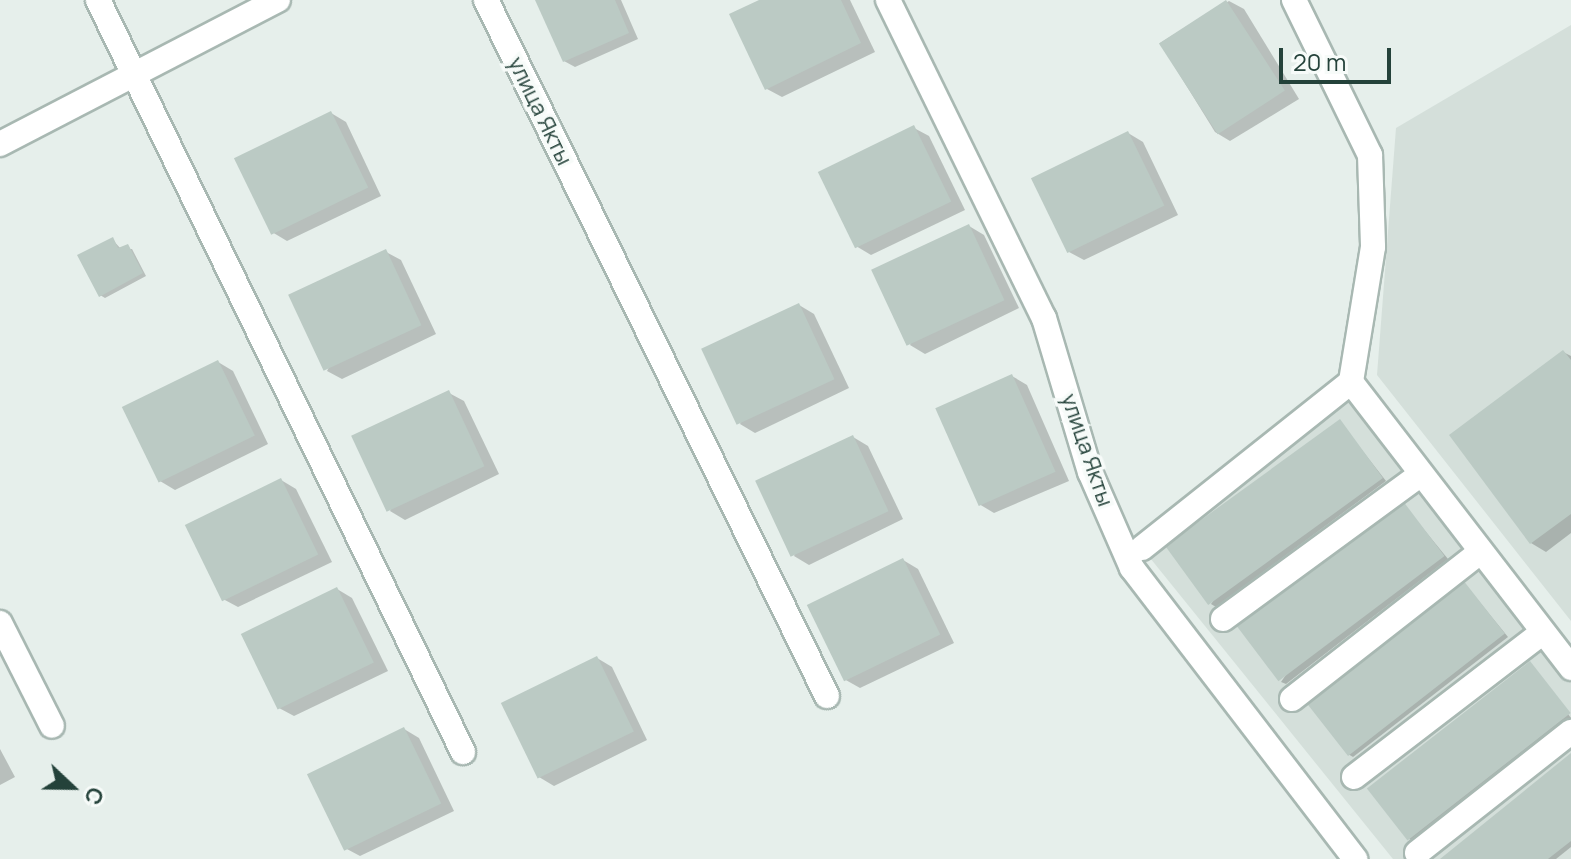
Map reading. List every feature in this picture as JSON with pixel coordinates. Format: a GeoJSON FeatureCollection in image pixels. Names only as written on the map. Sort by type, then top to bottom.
{"type":"FeatureCollection","features":[{"type":"Feature","properties":{"kind":"street"},"geometry":{"type":"LineString","coordinates":[[98,0],[138,73],[463,752]]}},
{"type":"Feature","properties":{"kind":"street"},"geometry":{"type":"LineString","coordinates":[[0,144],[278,0]]}},
{"type":"Feature","properties":{"kind":"street","name":"улица Якты"},"geometry":{"type":"LineString","coordinates":[[486,0],[827,696]]}},
{"type":"Feature","properties":{"kind":"street","name":"улица Якты"},"geometry":{"type":"LineString","coordinates":[[888,0],[1044,318],[1090,472],[1132,568],[1355,859]]}},
{"type":"Feature","properties":{"kind":"street"},"geometry":{"type":"LineString","coordinates":[[1142,548],[1351,382],[1373,247],[1370,155],[1294,0]]}},
{"type":"Feature","properties":{"kind":"street"},"geometry":{"type":"LineString","coordinates":[[1351,382],[1571,668]]}},
{"type":"Feature","properties":{"kind":"street"},"geometry":{"type":"LineString","coordinates":[[1223,619],[1420,475]]}},
{"type":"Feature","properties":{"kind":"street"},"geometry":{"type":"LineString","coordinates":[[1292,699],[1480,552]]}},
{"type":"Feature","properties":{"kind":"street"},"geometry":{"type":"LineString","coordinates":[[0,623],[52,726]]}},
{"type":"Feature","properties":{"kind":"street"},"geometry":{"type":"LineString","coordinates":[[1354,777],[1543,632]]}},
{"type":"Feature","properties":{"kind":"street"},"geometry":{"type":"LineString","coordinates":[[1417,853],[1571,732]]}},
{"type":"Feature","properties":{"kind":"shaded area"},"geometry":{"type":"Polygon","coordinates":[[[1571,25],[1571,621],[1377,375],[1396,128],[1571,25]]]}},
{"type":"Feature","properties":{"kind":"shaded area"},"geometry":{"type":"Polygon","coordinates":[[[1339,389],[1571,678],[1571,859],[1393,859],[1142,548],[1339,389]]]}},
{"type":"Feature","properties":{"kind":"building"},"geometry":{"type":"Polygon","coordinates":[[[535,0],[615,0],[629,33],[563,62],[535,0]]]}},
{"type":"Feature","properties":{"kind":"building"},"geometry":{"type":"Polygon","coordinates":[[[759,0],[841,0],[861,43],[765,90],[729,14],[759,0]]]}},
{"type":"Feature","properties":{"kind":"building"},"geometry":{"type":"Polygon","coordinates":[[[1226,0],[1285,91],[1218,134],[1159,44],[1226,0]]]}},
{"type":"Feature","properties":{"kind":"building"},"geometry":{"type":"Polygon","coordinates":[[[331,111],[368,187],[271,235],[234,158],[331,111]]]}},
{"type":"Feature","properties":{"kind":"building"},"geometry":{"type":"Polygon","coordinates":[[[914,125],[951,201],[855,248],[818,172],[914,125]]]}},
{"type":"Feature","properties":{"kind":"building"},"geometry":{"type":"Polygon","coordinates":[[[1128,131],[1164,206],[1067,253],[1031,178],[1128,131]]]}},
{"type":"Feature","properties":{"kind":"building"},"geometry":{"type":"Polygon","coordinates":[[[969,224],[1004,300],[907,346],[871,270],[969,224]]]}},
{"type":"Feature","properties":{"kind":"building"},"geometry":{"type":"Polygon","coordinates":[[[113,237],[118,248],[128,244],[143,273],[99,297],[77,255],[113,237]]]}},
{"type":"Feature","properties":{"kind":"building"},"geometry":{"type":"Polygon","coordinates":[[[386,249],[421,325],[324,371],[288,295],[386,249]]]}},
{"type":"Feature","properties":{"kind":"building"},"geometry":{"type":"Polygon","coordinates":[[[799,303],[834,379],[737,425],[701,349],[799,303]]]}},
{"type":"Feature","properties":{"kind":"building"},"geometry":{"type":"Polygon","coordinates":[[[1563,350],[1571,360],[1571,514],[1530,544],[1449,435],[1563,350]]]}},
{"type":"Feature","properties":{"kind":"building"},"geometry":{"type":"Polygon","coordinates":[[[218,360],[255,435],[159,482],[122,407],[218,360]]]}},
{"type":"Feature","properties":{"kind":"building"},"geometry":{"type":"Polygon","coordinates":[[[1012,374],[1056,472],[979,506],[935,408],[1012,374]]]}},
{"type":"Feature","properties":{"kind":"building"},"geometry":{"type":"Polygon","coordinates":[[[449,390],[484,466],[387,512],[351,436],[449,390]]]}},
{"type":"Feature","properties":{"kind":"building"},"geometry":{"type":"Polygon","coordinates":[[[1340,419],[1383,478],[1208,605],[1165,546],[1340,419]]]}},
{"type":"Feature","properties":{"kind":"building"},"geometry":{"type":"Polygon","coordinates":[[[853,435],[888,511],[791,557],[755,481],[853,435]]]}},
{"type":"Feature","properties":{"kind":"building"},"geometry":{"type":"Polygon","coordinates":[[[281,478],[318,554],[222,601],[185,525],[281,478]]]}},
{"type":"Feature","properties":{"kind":"building"},"geometry":{"type":"Polygon","coordinates":[[[1403,501],[1445,556],[1278,681],[1237,626],[1403,501]]]}},
{"type":"Feature","properties":{"kind":"building"},"geometry":{"type":"Polygon","coordinates":[[[903,558],[940,634],[844,681],[807,605],[903,558]]]}},
{"type":"Feature","properties":{"kind":"building"},"geometry":{"type":"Polygon","coordinates":[[[1463,580],[1505,634],[1348,756],[1306,703],[1463,580]]]}},
{"type":"Feature","properties":{"kind":"building"},"geometry":{"type":"Polygon","coordinates":[[[337,587],[374,662],[278,709],[241,634],[337,587]]]}},
{"type":"Feature","properties":{"kind":"building"},"geometry":{"type":"Polygon","coordinates":[[[597,656],[634,731],[538,778],[501,703],[597,656]]]}},
{"type":"Feature","properties":{"kind":"building"},"geometry":{"type":"Polygon","coordinates":[[[1530,661],[1571,713],[1408,840],[1367,788],[1530,661]]]}},
{"type":"Feature","properties":{"kind":"building"},"geometry":{"type":"Polygon","coordinates":[[[404,727],[441,803],[344,851],[307,774],[404,727]]]}},
{"type":"Feature","properties":{"kind":"building"},"geometry":{"type":"Polygon","coordinates":[[[1571,753],[1571,841],[1548,859],[1440,859],[1571,753]]]}}]}
